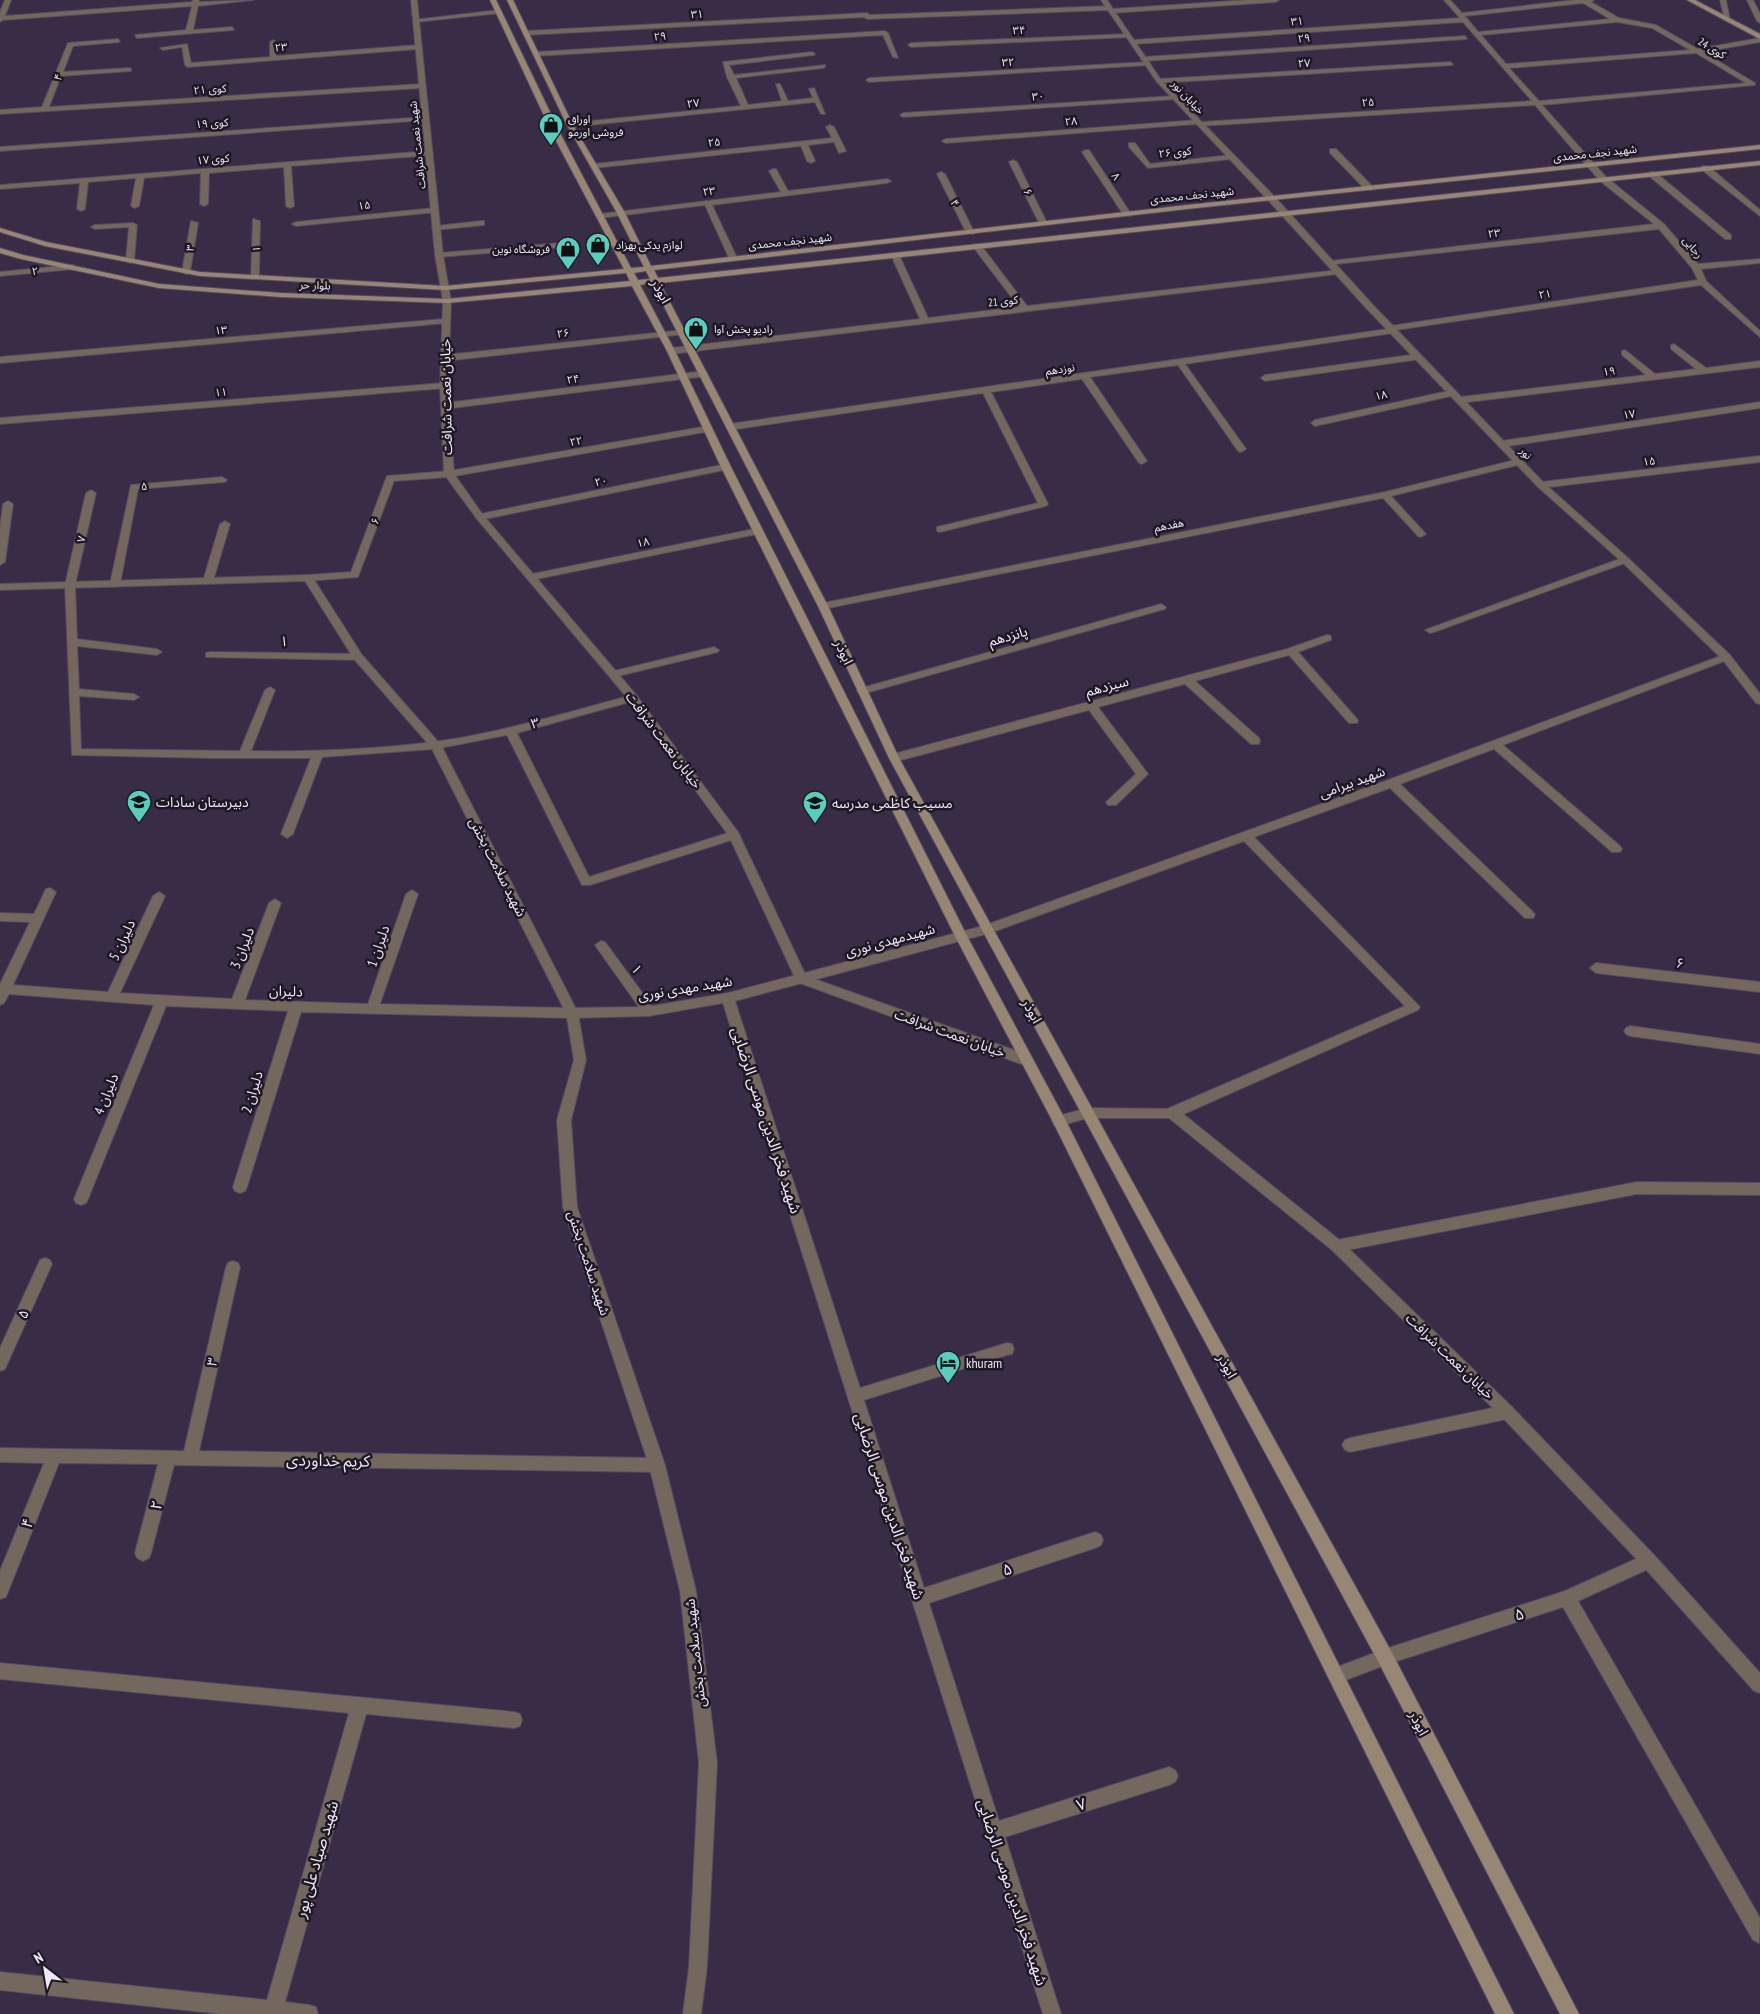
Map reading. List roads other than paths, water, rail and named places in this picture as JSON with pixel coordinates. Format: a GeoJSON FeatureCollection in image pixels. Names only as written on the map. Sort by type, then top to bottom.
{"type":"FeatureCollection","features":[{"type":"Feature","properties":{"kind":"main road","name":"ابوذر"},"geometry":{"type":"LineString","coordinates":[[493,0],[558,137],[630,277],[671,351],[726,467],[760,531],[961,936],[1059,1121],[1338,1675],[1505,2014]]}},
{"type":"Feature","properties":{"kind":"main road","name":"ابوذر"},"geometry":{"type":"LineString","coordinates":[[510,0],[573,130],[621,213],[648,268],[692,349],[822,606],[894,758],[986,930],[1385,1657],[1570,2014]]}},
{"type":"Feature","properties":{"kind":"main road"},"geometry":{"type":"LineString","coordinates":[[1690,0],[1760,39]]}},
{"type":"Feature","properties":{"kind":"main road"},"geometry":{"type":"LineString","coordinates":[[558,137],[573,130]]}},
{"type":"Feature","properties":{"kind":"main road","name":"شهید نجف محمدی"},"geometry":{"type":"LineString","coordinates":[[630,277],[648,268],[733,258],[1271,198],[1760,147]]}},
{"type":"Feature","properties":{"kind":"main road","name":"شهید نجف محمدی"},"geometry":{"type":"LineString","coordinates":[[630,277],[655,281],[1284,212],[1760,163]]}},
{"type":"Feature","properties":{"kind":"main road","name":"بلوار حر"},"geometry":{"type":"LineString","coordinates":[[0,230],[45,244],[186,272],[445,288],[630,277]]}},
{"type":"Feature","properties":{"kind":"main road"},"geometry":{"type":"LineString","coordinates":[[970,232],[978,246]]}},
{"type":"Feature","properties":{"kind":"main road"},"geometry":{"type":"LineString","coordinates":[[21,257],[45,244]]}},
{"type":"Feature","properties":{"kind":"main road","name":"بلوار حر"},"geometry":{"type":"LineString","coordinates":[[0,250],[21,257],[159,286],[280,295],[447,301],[630,277]]}},
{"type":"Feature","properties":{"kind":"street"},"geometry":{"type":"LineString","coordinates":[[8,0],[0,19],[75,10],[146,8],[196,2],[250,0]]}},
{"type":"Feature","properties":{"kind":"street"},"geometry":{"type":"LineString","coordinates":[[146,8],[147,0]]}},
{"type":"Feature","properties":{"kind":"street","name":"شهید نعمت شرافت"},"geometry":{"type":"LineString","coordinates":[[414,0],[434,210],[445,288]]}},
{"type":"Feature","properties":{"kind":"street","name":"خیابان نور"},"geometry":{"type":"LineString","coordinates":[[1104,0],[1159,82],[1284,212]]}},
{"type":"Feature","properties":{"kind":"street","name":"۳۱"},"geometry":{"type":"LineString","coordinates":[[526,33],[867,15],[867,17],[1111,10],[1276,0]]}},
{"type":"Feature","properties":{"kind":"street","name":"رجایی"},"geometry":{"type":"LineString","coordinates":[[1447,0],[1604,179],[1661,226],[1696,267],[1704,282],[1760,335]]}},
{"type":"Feature","properties":{"kind":"street","name":"۳۱"},"geometry":{"type":"LineString","coordinates":[[1131,39],[1461,17],[1593,0]]}},
{"type":"Feature","properties":{"kind":"street"},"geometry":{"type":"LineString","coordinates":[[1723,0],[1728,20]]}},
{"type":"Feature","properties":{"kind":"street"},"geometry":{"type":"LineString","coordinates":[[1750,0],[1760,21]]}},
{"type":"Feature","properties":{"kind":"street"},"geometry":{"type":"LineString","coordinates":[[1584,1],[1616,20]]}},
{"type":"Feature","properties":{"kind":"street"},"geometry":{"type":"LineString","coordinates":[[189,32],[196,2]]}},
{"type":"Feature","properties":{"kind":"street"},"geometry":{"type":"LineString","coordinates":[[416,20],[499,12]]}},
{"type":"Feature","properties":{"kind":"street"},"geometry":{"type":"LineString","coordinates":[[1477,34],[1616,20]]}},
{"type":"Feature","properties":{"kind":"street","name":"کوی 24"},"geometry":{"type":"LineString","coordinates":[[1616,20],[1654,26],[1756,86]]}},
{"type":"Feature","properties":{"kind":"street"},"geometry":{"type":"LineString","coordinates":[[137,36],[232,29]]}},
{"type":"Feature","properties":{"kind":"street","name":"۲۹"},"geometry":{"type":"LineString","coordinates":[[536,54],[885,33],[896,57]]}},
{"type":"Feature","properties":{"kind":"street","name":"۲۹"},"geometry":{"type":"LineString","coordinates":[[1146,62],[1465,38]]}},
{"type":"Feature","properties":{"kind":"street","name":"۳۴"},"geometry":{"type":"LineString","coordinates":[[911,44],[1131,39]]}},
{"type":"Feature","properties":{"kind":"street"},"geometry":{"type":"LineString","coordinates":[[1504,66],[1697,51],[1760,39]]}},
{"type":"Feature","properties":{"kind":"street","name":"۴"},"geometry":{"type":"LineString","coordinates":[[45,109],[70,44],[118,40]]}},
{"type":"Feature","properties":{"kind":"street"},"geometry":{"type":"LineString","coordinates":[[273,42],[273,59]]}},
{"type":"Feature","properties":{"kind":"street","name":"۲۳"},"geometry":{"type":"LineString","coordinates":[[163,48],[185,45],[188,65],[418,48]]}},
{"type":"Feature","properties":{"kind":"street"},"geometry":{"type":"LineString","coordinates":[[746,108],[725,63],[812,54]]}},
{"type":"Feature","properties":{"kind":"street","name":"۳۲"},"geometry":{"type":"LineString","coordinates":[[868,80],[1146,62]]}},
{"type":"Feature","properties":{"kind":"street","name":"۲۷"},"geometry":{"type":"LineString","coordinates":[[1159,82],[1450,64]]}},
{"type":"Feature","properties":{"kind":"street"},"geometry":{"type":"LineString","coordinates":[[730,77],[823,66]]}},
{"type":"Feature","properties":{"kind":"street"},"geometry":{"type":"LineString","coordinates":[[60,74],[130,70]]}},
{"type":"Feature","properties":{"kind":"street"},"geometry":{"type":"LineString","coordinates":[[778,85],[786,103]]}},
{"type":"Feature","properties":{"kind":"street","name":"کوی ۲۱"},"geometry":{"type":"LineString","coordinates":[[0,112],[422,86]]}},
{"type":"Feature","properties":{"kind":"street","name":"۲۵"},"geometry":{"type":"LineString","coordinates":[[1198,123],[1539,103],[1756,86]]}},
{"type":"Feature","properties":{"kind":"street"},"geometry":{"type":"LineString","coordinates":[[812,88],[823,113]]}},
{"type":"Feature","properties":{"kind":"street","name":"۳۰"},"geometry":{"type":"LineString","coordinates":[[903,114],[1175,98]]}},
{"type":"Feature","properties":{"kind":"street","name":"۲۷"},"geometry":{"type":"LineString","coordinates":[[573,130],[817,100]]}},
{"type":"Feature","properties":{"kind":"street","name":"کوی ۱۹"},"geometry":{"type":"LineString","coordinates":[[0,149],[425,119]]}},
{"type":"Feature","properties":{"kind":"street","name":"۲۸"},"geometry":{"type":"LineString","coordinates":[[946,141],[1198,123]]}},
{"type":"Feature","properties":{"kind":"street"},"geometry":{"type":"LineString","coordinates":[[830,126],[842,151]]}},
{"type":"Feature","properties":{"kind":"street","name":"۲۵"},"geometry":{"type":"LineString","coordinates":[[594,166],[836,140]]}},
{"type":"Feature","properties":{"kind":"street"},"geometry":{"type":"LineString","coordinates":[[803,143],[811,161]]}},
{"type":"Feature","properties":{"kind":"street","name":"کوی ۲۶"},"geometry":{"type":"LineString","coordinates":[[1132,145],[1148,166],[1231,157]]}},
{"type":"Feature","properties":{"kind":"street"},"geometry":{"type":"LineString","coordinates":[[1333,151],[1369,188]]}},
{"type":"Feature","properties":{"kind":"street","name":"کوی ۱۷"},"geometry":{"type":"LineString","coordinates":[[0,188],[429,152]]}},
{"type":"Feature","properties":{"kind":"street","name":"۸"},"geometry":{"type":"LineString","coordinates":[[1086,152],[1127,214]]}},
{"type":"Feature","properties":{"kind":"street","name":"۶"},"geometry":{"type":"LineString","coordinates":[[1013,162],[1043,223]]}},
{"type":"Feature","properties":{"kind":"street"},"geometry":{"type":"LineString","coordinates":[[288,164],[290,206]]}},
{"type":"Feature","properties":{"kind":"street"},"geometry":{"type":"LineString","coordinates":[[1706,168],[1760,214]]}},
{"type":"Feature","properties":{"kind":"street"},"geometry":{"type":"LineString","coordinates":[[204,204],[205,171]]}},
{"type":"Feature","properties":{"kind":"street"},"geometry":{"type":"LineString","coordinates":[[774,171],[786,193]]}},
{"type":"Feature","properties":{"kind":"street","name":"۴"},"geometry":{"type":"LineString","coordinates":[[941,174],[970,232]]}},
{"type":"Feature","properties":{"kind":"street"},"geometry":{"type":"LineString","coordinates":[[1652,174],[1728,237]]}},
{"type":"Feature","properties":{"kind":"street"},"geometry":{"type":"LineString","coordinates":[[135,206],[140,177]]}},
{"type":"Feature","properties":{"kind":"street"},"geometry":{"type":"LineString","coordinates":[[81,209],[84,181]]}},
{"type":"Feature","properties":{"kind":"street","name":"۲۳"},"geometry":{"type":"LineString","coordinates":[[600,216],[888,181]]}},
{"type":"Feature","properties":{"kind":"street"},"geometry":{"type":"LineString","coordinates":[[707,202],[733,258]]}},
{"type":"Feature","properties":{"kind":"street","name":"۱۵"},"geometry":{"type":"LineString","coordinates":[[296,224],[434,210]]}},
{"type":"Feature","properties":{"kind":"street","name":"نور"},"geometry":{"type":"LineString","coordinates":[[1284,212],[1391,330],[1541,485],[1625,560],[1726,657],[1760,701]]}},
{"type":"Feature","properties":{"kind":"street","name":"۱"},"geometry":{"type":"LineString","coordinates":[[255,277],[256,221]]}},
{"type":"Feature","properties":{"kind":"street","name":"۳"},"geometry":{"type":"LineString","coordinates":[[186,272],[194,223]]}},
{"type":"Feature","properties":{"kind":"street"},"geometry":{"type":"LineString","coordinates":[[436,228],[481,224]]}},
{"type":"Feature","properties":{"kind":"street"},"geometry":{"type":"LineString","coordinates":[[95,227],[133,225],[130,261]]}},
{"type":"Feature","properties":{"kind":"street","name":"۲۳"},"geometry":{"type":"LineString","coordinates":[[1330,263],[1661,226]]}},
{"type":"Feature","properties":{"kind":"street"},"geometry":{"type":"LineString","coordinates":[[439,255],[561,245]]}},
{"type":"Feature","properties":{"kind":"street"},"geometry":{"type":"LineString","coordinates":[[978,246],[1025,310]]}},
{"type":"Feature","properties":{"kind":"street"},"geometry":{"type":"LineString","coordinates":[[895,255],[925,321]]}},
{"type":"Feature","properties":{"kind":"street"},"geometry":{"type":"LineString","coordinates":[[1696,267],[1760,261]]}},
{"type":"Feature","properties":{"kind":"street","name":"۲"},"geometry":{"type":"LineString","coordinates":[[0,274],[71,267]]}},
{"type":"Feature","properties":{"kind":"street","name":"کوی 21"},"geometry":{"type":"LineString","coordinates":[[671,351],[1338,272]]}},
{"type":"Feature","properties":{"kind":"street","name":"۲۱"},"geometry":{"type":"LineString","coordinates":[[1391,330],[1704,282]]}},
{"type":"Feature","properties":{"kind":"street","name":"خیابان نعمت شرافت"},"geometry":{"type":"LineString","coordinates":[[445,288],[447,301],[444,321],[444,406],[449,474],[480,517],[633,698],[734,836],[801,979],[1026,1060]]}},
{"type":"Feature","properties":{"kind":"street","name":"۱۳"},"geometry":{"type":"LineString","coordinates":[[0,360],[444,321]]}},
{"type":"Feature","properties":{"kind":"street","name":"نوزدهم"},"geometry":{"type":"LineString","coordinates":[[730,427],[1085,377],[1391,330]]}},
{"type":"Feature","properties":{"kind":"street","name":"۲۶"},"geometry":{"type":"LineString","coordinates":[[445,358],[683,332]]}},
{"type":"Feature","properties":{"kind":"street"},"geometry":{"type":"LineString","coordinates":[[1674,347],[1704,371]]}},
{"type":"Feature","properties":{"kind":"street"},"geometry":{"type":"LineString","coordinates":[[1625,353],[1653,378]]}},
{"type":"Feature","properties":{"kind":"street"},"geometry":{"type":"LineString","coordinates":[[1265,378],[1418,357]]}},
{"type":"Feature","properties":{"kind":"street"},"geometry":{"type":"LineString","coordinates":[[1180,362],[1241,449]]}},
{"type":"Feature","properties":{"kind":"street","name":"۱۹"},"geometry":{"type":"LineString","coordinates":[[1460,400],[1760,364]]}},
{"type":"Feature","properties":{"kind":"street","name":"۲۴"},"geometry":{"type":"LineString","coordinates":[[444,406],[704,374]]}},
{"type":"Feature","properties":{"kind":"street"},"geometry":{"type":"LineString","coordinates":[[1085,377],[1142,461]]}},
{"type":"Feature","properties":{"kind":"street","name":"۱۱"},"geometry":{"type":"LineString","coordinates":[[0,421],[444,386]]}},
{"type":"Feature","properties":{"kind":"street"},"geometry":{"type":"LineString","coordinates":[[940,530],[1043,504],[986,391]]}},
{"type":"Feature","properties":{"kind":"street","name":"۱۸"},"geometry":{"type":"LineString","coordinates":[[1315,422],[1453,393]]}},
{"type":"Feature","properties":{"kind":"street","name":"۱۷"},"geometry":{"type":"LineString","coordinates":[[1502,444],[1760,405]]}},
{"type":"Feature","properties":{"kind":"street","name":"۲۲"},"geometry":{"type":"LineString","coordinates":[[449,474],[708,430]]}},
{"type":"Feature","properties":{"kind":"street","name":"۱۵"},"geometry":{"type":"LineString","coordinates":[[1541,485],[1760,459]]}},
{"type":"Feature","properties":{"kind":"street","name":"هفدهم"},"geometry":{"type":"LineString","coordinates":[[822,606],[1385,495],[1519,462]]}},
{"type":"Feature","properties":{"kind":"street","name":"۲۰"},"geometry":{"type":"LineString","coordinates":[[480,517],[726,467]]}},
{"type":"Feature","properties":{"kind":"street","name":"۶"},"geometry":{"type":"LineString","coordinates":[[308,578],[356,575],[390,478],[449,474]]}},
{"type":"Feature","properties":{"kind":"street","name":"۵"},"geometry":{"type":"LineString","coordinates":[[116,584],[134,487],[222,480]]}},
{"type":"Feature","properties":{"kind":"street","name":"۷"},"geometry":{"type":"LineString","coordinates":[[91,493],[70,585],[76,752],[244,754]]}},
{"type":"Feature","properties":{"kind":"street"},"geometry":{"type":"LineString","coordinates":[[1385,495],[1421,534]]}},
{"type":"Feature","properties":{"kind":"street"},"geometry":{"type":"LineString","coordinates":[[0,562],[8,504]]}},
{"type":"Feature","properties":{"kind":"street"},"geometry":{"type":"LineString","coordinates":[[208,581],[225,524]]}},
{"type":"Feature","properties":{"kind":"street","name":"۱۸"},"geometry":{"type":"LineString","coordinates":[[532,577],[760,531]]}},
{"type":"Feature","properties":{"kind":"street"},"geometry":{"type":"LineString","coordinates":[[1430,630],[1625,560]]}},
{"type":"Feature","properties":{"kind":"street"},"geometry":{"type":"LineString","coordinates":[[0,587],[308,578]]}},
{"type":"Feature","properties":{"kind":"street","name":"شهید سلامت بخش"},"geometry":{"type":"LineString","coordinates":[[308,578],[358,657],[436,745],[572,1013],[580,1060],[564,1120],[570,1207],[657,1465],[688,1592],[708,1762],[698,1967],[692,2014]]}},
{"type":"Feature","properties":{"kind":"street","name":"پانزدهم"},"geometry":{"type":"LineString","coordinates":[[862,691],[1161,607]]}},
{"type":"Feature","properties":{"kind":"street","name":"سیزدهم"},"geometry":{"type":"LineString","coordinates":[[894,758],[1187,680],[1291,651],[1327,638]]}},
{"type":"Feature","properties":{"kind":"street"},"geometry":{"type":"LineString","coordinates":[[72,642],[157,652]]}},
{"type":"Feature","properties":{"kind":"street"},"geometry":{"type":"LineString","coordinates":[[614,674],[714,650]]}},
{"type":"Feature","properties":{"kind":"street"},"geometry":{"type":"LineString","coordinates":[[1291,651],[1353,721]]}},
{"type":"Feature","properties":{"kind":"street","name":"۱"},"geometry":{"type":"LineString","coordinates":[[210,655],[358,657]]}},
{"type":"Feature","properties":{"kind":"street","name":"شهید بیرامی"},"geometry":{"type":"LineString","coordinates":[[986,930],[1392,783],[1726,657]]}},
{"type":"Feature","properties":{"kind":"street"},"geometry":{"type":"LineString","coordinates":[[1187,680],[1255,741]]}},
{"type":"Feature","properties":{"kind":"street"},"geometry":{"type":"LineString","coordinates":[[244,754],[270,690]]}},
{"type":"Feature","properties":{"kind":"street"},"geometry":{"type":"LineString","coordinates":[[74,692],[134,697]]}},
{"type":"Feature","properties":{"kind":"street","name":"۳"},"geometry":{"type":"LineString","coordinates":[[244,754],[317,755],[436,745],[510,730],[633,698]]}},
{"type":"Feature","properties":{"kind":"street"},"geometry":{"type":"LineString","coordinates":[[1091,706],[1142,774],[1112,802]]}},
{"type":"Feature","properties":{"kind":"street"},"geometry":{"type":"LineString","coordinates":[[510,730],[586,882],[734,836]]}},
{"type":"Feature","properties":{"kind":"street"},"geometry":{"type":"LineString","coordinates":[[1494,743],[1616,849]]}},
{"type":"Feature","properties":{"kind":"street"},"geometry":{"type":"LineString","coordinates":[[287,834],[317,755]]}},
{"type":"Feature","properties":{"kind":"street"},"geometry":{"type":"LineString","coordinates":[[1392,783],[1529,915]]}},
{"type":"Feature","properties":{"kind":"street"},"geometry":{"type":"LineString","coordinates":[[1059,1121],[1088,1113],[1172,1113],[1414,1007],[1246,836]]}},
{"type":"Feature","properties":{"kind":"street"},"geometry":{"type":"LineString","coordinates":[[2,993],[50,892]]}},
{"type":"Feature","properties":{"kind":"street","name":"دلیران 1"},"geometry":{"type":"LineString","coordinates":[[372,1008],[412,894]]}},
{"type":"Feature","properties":{"kind":"street","name":"دلیران 5"},"geometry":{"type":"LineString","coordinates":[[113,996],[159,896]]}},
{"type":"Feature","properties":{"kind":"street","name":"دلیران 3"},"geometry":{"type":"LineString","coordinates":[[237,1004],[275,903]]}},
{"type":"Feature","properties":{"kind":"street"},"geometry":{"type":"LineString","coordinates":[[0,917],[38,918]]}},
{"type":"Feature","properties":{"kind":"street","name":"شهیدمهدی نوری"},"geometry":{"type":"LineString","coordinates":[[801,979],[986,930]]}},
{"type":"Feature","properties":{"kind":"street","name":"۱"},"geometry":{"type":"LineString","coordinates":[[601,945],[649,1011]]}},
{"type":"Feature","properties":{"kind":"street","name":"۶"},"geometry":{"type":"LineString","coordinates":[[1596,968],[1760,987]]}},
{"type":"Feature","properties":{"kind":"street","name":"شهید مهدی نوری"},"geometry":{"type":"LineString","coordinates":[[572,1013],[649,1011],[728,998],[801,979]]}},
{"type":"Feature","properties":{"kind":"street","name":"دلیران"},"geometry":{"type":"LineString","coordinates":[[2,993],[113,996],[162,1001],[296,1007],[572,1013]]}},
{"type":"Feature","properties":{"kind":"street","name":"شهید فخر الدین موسی الرضایی"},"geometry":{"type":"LineString","coordinates":[[728,998],[1052,2014]]}},
{"type":"Feature","properties":{"kind":"street","name":"دلیران 4"},"geometry":{"type":"LineString","coordinates":[[81,1199],[162,1001]]}},
{"type":"Feature","properties":{"kind":"street","name":"دلیران 2"},"geometry":{"type":"LineString","coordinates":[[240,1187],[296,1007]]}},
{"type":"Feature","properties":{"kind":"street"},"geometry":{"type":"LineString","coordinates":[[1630,1031],[1760,1049]]}},
{"type":"Feature","properties":{"kind":"street","name":"خیابان نعمت شرافت"},"geometry":{"type":"LineString","coordinates":[[1172,1113],[1337,1246],[1507,1412],[1649,1561],[1760,1685]]}},
{"type":"Feature","properties":{"kind":"street"},"geometry":{"type":"LineString","coordinates":[[1337,1246],[1637,1188],[1760,1189]]}},
{"type":"Feature","properties":{"kind":"street","name":"۵"},"geometry":{"type":"LineString","coordinates":[[0,1364],[45,1264]]}},
{"type":"Feature","properties":{"kind":"street","name":"۳"},"geometry":{"type":"LineString","coordinates":[[190,1458],[233,1267]]}},
{"type":"Feature","properties":{"kind":"street"},"geometry":{"type":"LineString","coordinates":[[855,1396],[1007,1349]]}},
{"type":"Feature","properties":{"kind":"street"},"geometry":{"type":"LineString","coordinates":[[1350,1445],[1507,1412]]}},
{"type":"Feature","properties":{"kind":"street","name":"کریم خداوردی"},"geometry":{"type":"LineString","coordinates":[[0,1455],[657,1465]]}},
{"type":"Feature","properties":{"kind":"street","name":"۴"},"geometry":{"type":"LineString","coordinates":[[0,1591],[54,1456]]}},
{"type":"Feature","properties":{"kind":"street","name":"۲"},"geometry":{"type":"LineString","coordinates":[[143,1553],[168,1457]]}},
{"type":"Feature","properties":{"kind":"street","name":"۵"},"geometry":{"type":"LineString","coordinates":[[919,1598],[1095,1540]]}},
{"type":"Feature","properties":{"kind":"street","name":"۵"},"geometry":{"type":"LineString","coordinates":[[1338,1675],[1385,1657],[1567,1598],[1649,1561]]}},
{"type":"Feature","properties":{"kind":"street"},"geometry":{"type":"LineString","coordinates":[[1567,1598],[1759,1934]]}},
{"type":"Feature","properties":{"kind":"street"},"geometry":{"type":"LineString","coordinates":[[0,1671],[514,1720]]}},
{"type":"Feature","properties":{"kind":"street","name":"شهید صیاد علی پور"},"geometry":{"type":"LineString","coordinates":[[273,2012],[360,1705]]}},
{"type":"Feature","properties":{"kind":"street","name":"۷"},"geometry":{"type":"LineString","coordinates":[[994,1832],[1169,1776]]}},
{"type":"Feature","properties":{"kind":"street"},"geometry":{"type":"LineString","coordinates":[[0,1981],[273,2012],[309,2014]]}},
{"type":"Feature","properties":{"kind":"place","name":"اوراق فروشی اورمو"},"geometry":{"type":"Point","coordinates":[551,146]}},
{"type":"Feature","properties":{"kind":"place","name":"لوازم یدکی بهزاد"},"geometry":{"type":"Point","coordinates":[598,266]}},
{"type":"Feature","properties":{"kind":"place","name":"فروشگاه نوین"},"geometry":{"type":"Point","coordinates":[568,270]}},
{"type":"Feature","properties":{"kind":"place","name":"رادیو پخش آوا"},"geometry":{"type":"Point","coordinates":[696,350]}},
{"type":"Feature","properties":{"kind":"place","name":"دبیرستان سادات"},"geometry":{"type":"Point","coordinates":[139,823]}},
{"type":"Feature","properties":{"kind":"place","name":"مسیب کاظمی مدرسه"},"geometry":{"type":"Point","coordinates":[815,824]}},
{"type":"Feature","properties":{"kind":"place","name":"khuram"},"geometry":{"type":"Point","coordinates":[948,1384]}}]}
